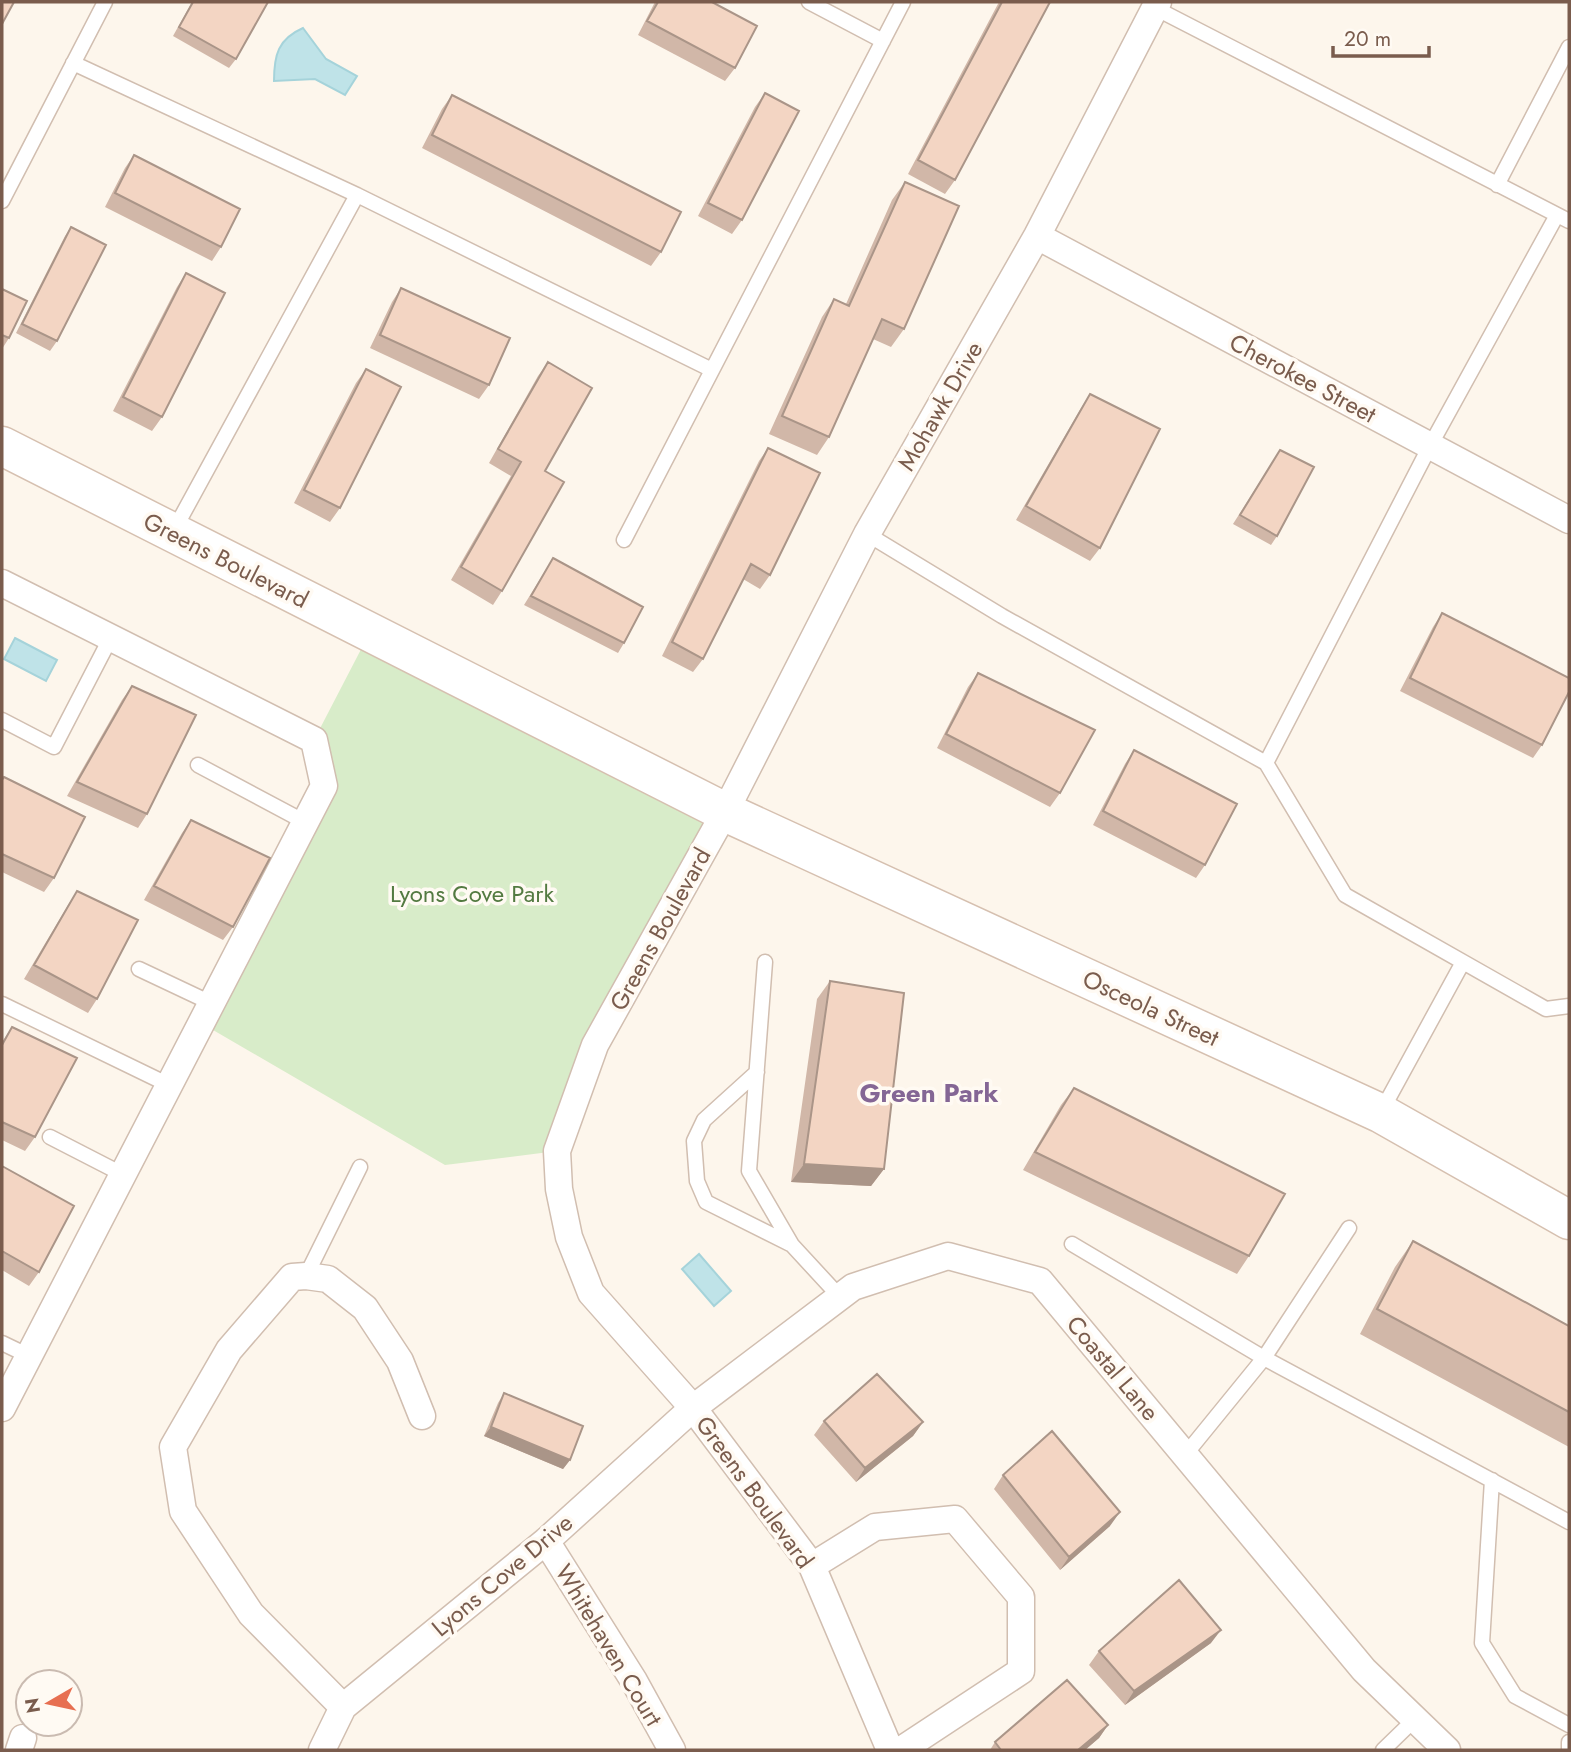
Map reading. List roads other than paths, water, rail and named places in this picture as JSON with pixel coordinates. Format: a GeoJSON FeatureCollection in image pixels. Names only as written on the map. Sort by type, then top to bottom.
{"type":"FeatureCollection","features":[{"type":"Feature","properties":{"kind":"street","name":"Mohawk Drive"},"geometry":{"type":"LineString","coordinates":[[725,812],[867,534],[1037,236],[1157,5]]}},
{"type":"Feature","properties":{"kind":"street","name":"Cherokee Street"},"geometry":{"type":"LineString","coordinates":[[1037,236],[1569,520]]}},
{"type":"Feature","properties":{"kind":"street","name":"Greens Boulevard"},"geometry":{"type":"LineString","coordinates":[[2,446],[725,812],[595,1045],[556,1151],[559,1189],[569,1237],[591,1293],[693,1408],[812,1566],[890,1750]]}},
{"type":"Feature","properties":{"kind":"street"},"geometry":{"type":"LineString","coordinates":[[2,583],[314,740],[324,786],[2,1408]]}},
{"type":"Feature","properties":{"kind":"street","name":"Osceola Street"},"geometry":{"type":"LineString","coordinates":[[725,812],[1380,1113],[1569,1220]]}},
{"type":"Feature","properties":{"kind":"street","name":"Coastal Lane"},"geometry":{"type":"LineString","coordinates":[[693,1408],[853,1287],[948,1256],[1040,1281],[1364,1670],[1447,1750]]}},
{"type":"Feature","properties":{"kind":"street"},"geometry":{"type":"LineString","coordinates":[[343,1707],[251,1614],[183,1511],[173,1447],[229,1350],[292,1277],[328,1279],[365,1308],[400,1361],[422,1416]]}},
{"type":"Feature","properties":{"kind":"street","name":"Lyons Cove Drive"},"geometry":{"type":"LineString","coordinates":[[322,1750],[343,1707],[546,1541],[693,1408]]}},
{"type":"Feature","properties":{"kind":"street"},"geometry":{"type":"LineString","coordinates":[[812,1566],[875,1527],[955,1519],[1021,1597],[1021,1671],[901,1750]]}},
{"type":"Feature","properties":{"kind":"street","name":"Whitehaven Court"},"geometry":{"type":"LineString","coordinates":[[546,1541],[634,1681],[672,1750]]}},
{"type":"Feature","properties":{"kind":"lane"},"geometry":{"type":"LineString","coordinates":[[2,201],[105,2]]}},
{"type":"Feature","properties":{"kind":"lane"},"geometry":{"type":"LineString","coordinates":[[809,2],[883,41]]}},
{"type":"Feature","properties":{"kind":"lane"},"geometry":{"type":"LineString","coordinates":[[624,540],[903,2]]}},
{"type":"Feature","properties":{"kind":"lane"},"geometry":{"type":"LineString","coordinates":[[1157,5],[1563,218],[1430,446],[1266,763]]}},
{"type":"Feature","properties":{"kind":"lane"},"geometry":{"type":"LineString","coordinates":[[1497,185],[1569,47]]}},
{"type":"Feature","properties":{"kind":"lane"},"geometry":{"type":"LineString","coordinates":[[73,63],[357,195],[712,370]]}},
{"type":"Feature","properties":{"kind":"lane"},"geometry":{"type":"LineString","coordinates":[[173,533],[357,195]]}},
{"type":"Feature","properties":{"kind":"lane"},"geometry":{"type":"LineString","coordinates":[[867,534],[1002,616],[1266,763],[1345,895],[1546,1009],[1569,1006]]}},
{"type":"Feature","properties":{"kind":"lane"},"geometry":{"type":"LineString","coordinates":[[2,720],[54,747],[111,637]]}},
{"type":"Feature","properties":{"kind":"lane"},"geometry":{"type":"LineString","coordinates":[[198,765],[305,822]]}},
{"type":"Feature","properties":{"kind":"lane"},"geometry":{"type":"LineString","coordinates":[[765,962],[749,1171],[792,1245],[840,1297]]}},
{"type":"Feature","properties":{"kind":"lane"},"geometry":{"type":"LineString","coordinates":[[1380,1113],[1462,962]]}},
{"type":"Feature","properties":{"kind":"lane"},"geometry":{"type":"LineString","coordinates":[[139,969],[211,1003]]}},
{"type":"Feature","properties":{"kind":"lane"},"geometry":{"type":"LineString","coordinates":[[2,1004],[169,1085]]}},
{"type":"Feature","properties":{"kind":"lane"},"geometry":{"type":"LineString","coordinates":[[757,1072],[704,1121],[694,1141],[697,1181],[706,1202],[792,1245]]}},
{"type":"Feature","properties":{"kind":"lane"},"geometry":{"type":"LineString","coordinates":[[50,1137],[122,1174]]}},
{"type":"Feature","properties":{"kind":"lane"},"geometry":{"type":"LineString","coordinates":[[306,1276],[360,1167]]}},
{"type":"Feature","properties":{"kind":"lane"},"geometry":{"type":"LineString","coordinates":[[1185,1455],[1264,1358],[1349,1228]]}},
{"type":"Feature","properties":{"kind":"lane"},"geometry":{"type":"LineString","coordinates":[[1072,1244],[1264,1358],[1569,1522]]}},
{"type":"Feature","properties":{"kind":"lane"},"geometry":{"type":"LineString","coordinates":[[2,1343],[29,1356]]}},
{"type":"Feature","properties":{"kind":"lane"},"geometry":{"type":"LineString","coordinates":[[1492,1480],[1482,1643],[1515,1696],[1569,1725]]}},
{"type":"Feature","properties":{"kind":"lane"},"geometry":{"type":"LineString","coordinates":[[1384,1750],[1415,1719]]}},
{"type":"Feature","properties":{"kind":"lane"},"geometry":{"type":"LineString","coordinates":[[1569,1742],[1569,1750]]}},
{"type":"Feature","properties":{"kind":"water"},"geometry":{"type":"Polygon","coordinates":[[[303,28],[326,59],[357,76],[345,95],[315,79],[274,81],[279,49],[288,37],[303,28]]]}},
{"type":"Feature","properties":{"kind":"water"},"geometry":{"type":"Polygon","coordinates":[[[15,638],[57,660],[46,681],[4,659],[15,638]]]}},
{"type":"Feature","properties":{"kind":"water"},"geometry":{"type":"Polygon","coordinates":[[[699,1254],[731,1291],[714,1306],[682,1269],[699,1254]]]}},
{"type":"Feature","properties":{"kind":"district","name":"Green Park"},"geometry":{"type":"Point","coordinates":[929,1093]}},
{"type":"Feature","properties":{"kind":"park label","name":"Lyons Cove Park"},"geometry":{"type":"Point","coordinates":[472,893]}}]}
